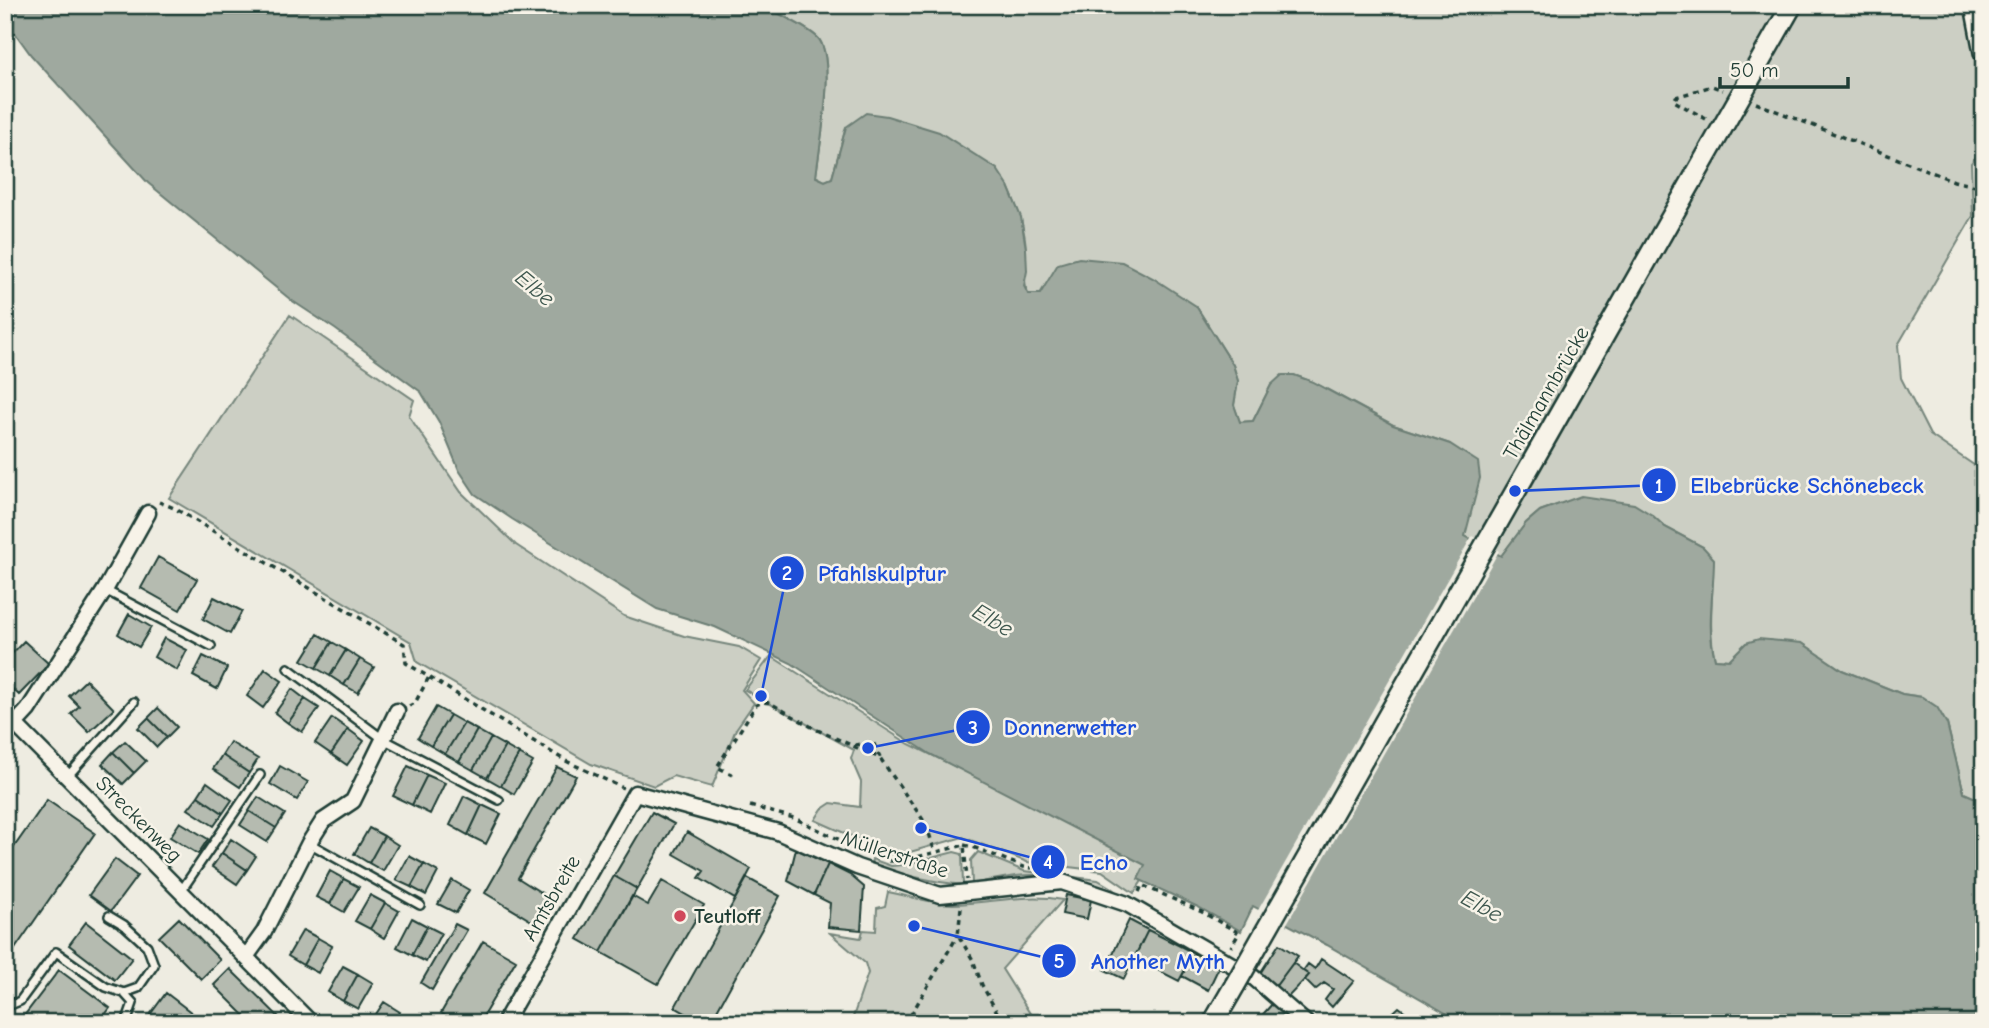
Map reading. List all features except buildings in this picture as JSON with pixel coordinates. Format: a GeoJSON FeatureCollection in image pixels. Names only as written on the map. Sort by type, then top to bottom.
{"type":"FeatureCollection","features":[{"type":"Feature","properties":{"kind":"street","name":"Thälmannbrücke"},"geometry":{"type":"LineString","coordinates":[[1213,1023],[1792,5]]}},
{"type":"Feature","properties":{"kind":"street"},"geometry":{"type":"LineString","coordinates":[[1975,5],[1984,52]]}},
{"type":"Feature","properties":{"kind":"street","name":"Streckenweg"},"geometry":{"type":"LineString","coordinates":[[148,513],[105,590],[28,710],[10,719],[311,1023]]}},
{"type":"Feature","properties":{"kind":"street"},"geometry":{"type":"LineString","coordinates":[[246,957],[264,932],[323,821],[353,801],[397,711]]}},
{"type":"Feature","properties":{"kind":"street","name":"Müllerstraße"},"geometry":{"type":"LineString","coordinates":[[635,793],[778,832],[857,867],[940,895],[1062,882],[1127,904],[1253,977],[1306,1023]]}},
{"type":"Feature","properties":{"kind":"street","name":"Amtsbreite"},"geometry":{"type":"LineString","coordinates":[[504,1023],[635,793]]}},
{"type":"Feature","properties":{"kind":"lane"},"geometry":{"type":"LineString","coordinates":[[105,590],[211,646]]}},
{"type":"Feature","properties":{"kind":"lane"},"geometry":{"type":"LineString","coordinates":[[288,667],[383,739],[499,800]]}},
{"type":"Feature","properties":{"kind":"lane","name":"Streckenweg"},"geometry":{"type":"LineString","coordinates":[[67,777],[134,702]]}},
{"type":"Feature","properties":{"kind":"lane","name":"Streckenweg"},"geometry":{"type":"LineString","coordinates":[[181,891],[260,775]]}},
{"type":"Feature","properties":{"kind":"lane"},"geometry":{"type":"LineString","coordinates":[[309,843],[420,905]]}},
{"type":"Feature","properties":{"kind":"lane"},"geometry":{"type":"LineString","coordinates":[[109,916],[124,925],[147,946],[154,965],[138,988],[124,993]]}},
{"type":"Feature","properties":{"kind":"lane"},"geometry":{"type":"LineString","coordinates":[[5,1007],[20,1001],[56,952],[106,987],[124,993],[133,1003],[126,1023]]}},
{"type":"Feature","properties":{"kind":"path"},"geometry":{"type":"LineString","coordinates":[[1711,121],[1674,101],[1676,97],[1712,86],[1724,91]]}},
{"type":"Feature","properties":{"kind":"path"},"geometry":{"type":"LineString","coordinates":[[1749,100],[1954,181],[1984,188]]}},
{"type":"Feature","properties":{"kind":"path"},"geometry":{"type":"LineString","coordinates":[[148,513],[159,502],[174,509],[404,644],[406,663],[566,761],[635,793]]}},
{"type":"Feature","properties":{"kind":"path"},"geometry":{"type":"LineString","coordinates":[[397,711],[415,703],[429,677]]}},
{"type":"Feature","properties":{"kind":"path"},"geometry":{"type":"LineString","coordinates":[[733,775],[717,767],[756,705],[763,702],[770,703],[815,729],[880,758]]}},
{"type":"Feature","properties":{"kind":"path"},"geometry":{"type":"LineString","coordinates":[[853,746],[873,742],[880,758],[926,824],[935,852]]}},
{"type":"Feature","properties":{"kind":"path"},"geometry":{"type":"LineString","coordinates":[[747,806],[794,818],[859,849]]}},
{"type":"Feature","properties":{"kind":"path"},"geometry":{"type":"LineString","coordinates":[[886,861],[902,861],[964,845],[966,892],[959,914],[958,935],[906,1023]]}},
{"type":"Feature","properties":{"kind":"path"},"geometry":{"type":"LineString","coordinates":[[1136,898],[1142,885],[1202,912],[1239,933],[1224,960]]}},
{"type":"Feature","properties":{"kind":"path"},"geometry":{"type":"LineString","coordinates":[[958,935],[1003,1023]]}},
{"type":"Feature","properties":{"kind":"path"},"geometry":{"type":"LineString","coordinates":[[994,1023],[997,1014]]}},
{"type":"Feature","properties":{"kind":"shaded area"},"geometry":{"type":"Polygon","coordinates":[[[762,5],[1984,5],[1984,147],[1971,163],[1973,216],[1898,345],[1901,378],[1930,435],[1984,472],[1984,795],[1980,800],[1964,793],[1947,724],[1922,697],[1902,694],[1842,670],[1802,643],[1746,643],[1729,660],[1715,659],[1711,622],[1713,559],[1703,547],[1665,527],[1652,515],[1557,505],[1540,511],[1526,523],[1501,556],[1465,536],[1450,444],[1393,425],[1313,382],[1294,375],[1271,385],[1253,421],[1240,422],[1234,405],[1238,381],[1233,365],[1196,306],[1028,294],[1025,284],[1024,233],[1008,186],[846,127],[832,178],[825,181],[816,176],[827,84],[823,49],[818,38],[808,30],[762,5]]]}},
{"type":"Feature","properties":{"kind":"shaded area"},"geometry":{"type":"Polygon","coordinates":[[[290,315],[414,400],[409,416],[461,492],[516,545],[624,616],[684,636],[739,647],[761,660],[742,690],[754,703],[736,729],[712,787],[673,776],[654,786],[591,764],[417,662],[411,642],[169,498],[290,315]]]}},
{"type":"Feature","properties":{"kind":"shaded area"},"geometry":{"type":"Polygon","coordinates":[[[771,656],[909,744],[1153,864],[1134,893],[1102,871],[1027,862],[963,837],[896,856],[815,820],[822,809],[831,803],[860,807],[861,782],[851,759],[854,750],[745,690],[771,656]]]}},
{"type":"Feature","properties":{"kind":"shaded area"},"geometry":{"type":"Polygon","coordinates":[[[954,852],[962,854],[963,885],[917,878],[871,864],[872,859],[891,866],[904,865],[954,852]]]}},
{"type":"Feature","properties":{"kind":"shaded area"},"geometry":{"type":"Polygon","coordinates":[[[978,852],[1024,871],[1098,880],[1124,898],[1099,887],[1058,877],[1016,876],[972,884],[971,860],[978,852]]]}},
{"type":"Feature","properties":{"kind":"shaded area"},"geometry":{"type":"Polygon","coordinates":[[[888,892],[945,904],[1022,898],[1063,900],[1002,969],[1036,1023],[851,1023],[868,973],[865,963],[830,933],[861,938],[863,930],[876,931],[877,908],[885,906],[888,892]]]}},
{"type":"Feature","properties":{"kind":"water","name":"Elbe"},"geometry":{"type":"Polygon","coordinates":[[[5,5],[762,5],[814,34],[823,49],[827,84],[816,177],[825,181],[832,178],[846,127],[866,113],[887,116],[939,132],[997,169],[1008,186],[1021,217],[1027,271],[1024,286],[1028,294],[1040,294],[1058,264],[1079,258],[1122,262],[1153,278],[1196,306],[1233,365],[1238,381],[1234,405],[1240,422],[1253,421],[1271,385],[1282,375],[1294,375],[1313,382],[1393,425],[1450,444],[1478,462],[1480,478],[1465,536],[1501,556],[1526,523],[1540,511],[1581,496],[1634,504],[1665,527],[1703,547],[1714,559],[1711,622],[1715,659],[1729,660],[1746,643],[1759,639],[1802,643],[1842,670],[1902,694],[1922,697],[1937,707],[1947,724],[1964,793],[1980,800],[1984,795],[1984,1023],[1463,1023],[1253,906],[1241,931],[1138,879],[1145,865],[930,754],[791,663],[715,627],[657,609],[475,494],[459,470],[439,422],[421,392],[291,300],[148,183],[31,55],[5,19],[5,5]]]}},
{"type":"Feature","properties":{"kind":"pier"},"geometry":{"type":"Polygon","coordinates":[[[1472,536],[1499,551],[1285,927],[1257,912],[1472,536]]]}},
{"type":"Feature","properties":{"kind":"place","name":"Elbebrücke Schönebeck"},"geometry":{"type":"Point","coordinates":[1515,491]}},
{"type":"Feature","properties":{"kind":"place","name":"Pfahlskulptur"},"geometry":{"type":"Point","coordinates":[761,696]}},
{"type":"Feature","properties":{"kind":"place","name":"Donnerwetter"},"geometry":{"type":"Point","coordinates":[868,748]}},
{"type":"Feature","properties":{"kind":"place","name":"Echo"},"geometry":{"type":"Point","coordinates":[921,828]}},
{"type":"Feature","properties":{"kind":"place","name":"Teutloff"},"geometry":{"type":"Point","coordinates":[680,916]}},
{"type":"Feature","properties":{"kind":"place","name":"Another Myth"},"geometry":{"type":"Point","coordinates":[914,926]}}]}
